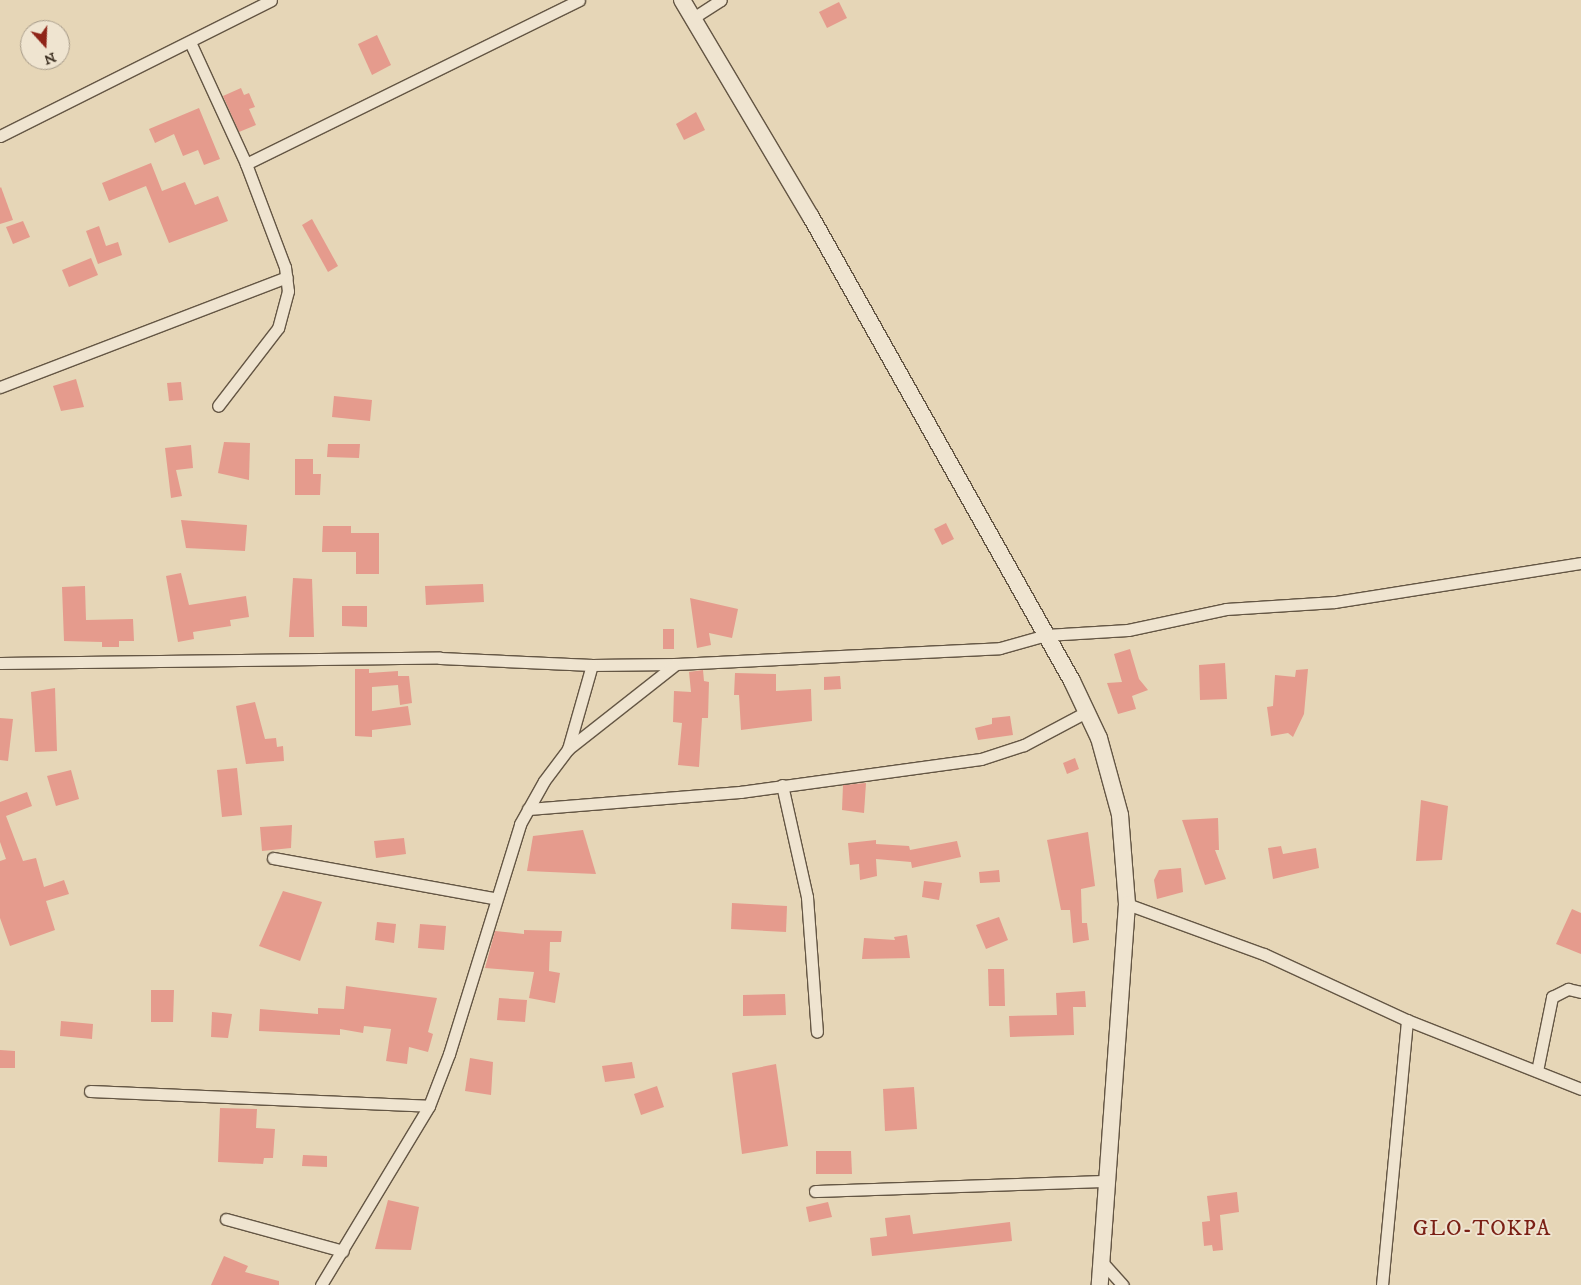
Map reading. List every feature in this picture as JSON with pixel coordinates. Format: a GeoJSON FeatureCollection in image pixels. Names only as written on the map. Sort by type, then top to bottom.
{"type":"FeatureCollection","features":[{"type":"Feature","properties":{"kind":"main road"},"geometry":{"type":"LineString","coordinates":[[682,0],[811,217],[1046,635],[1100,738],[1120,815],[1127,904],[1105,1181],[1100,1285]]}},
{"type":"Feature","properties":{"kind":"street"},"geometry":{"type":"LineString","coordinates":[[0,136],[271,0]]}},
{"type":"Feature","properties":{"kind":"street"},"geometry":{"type":"LineString","coordinates":[[246,164],[579,0]]}},
{"type":"Feature","properties":{"kind":"street"},"geometry":{"type":"LineString","coordinates":[[693,18],[721,0]]}},
{"type":"Feature","properties":{"kind":"street"},"geometry":{"type":"LineString","coordinates":[[190,42],[246,164],[287,277],[288,291],[278,328],[218,406]]}},
{"type":"Feature","properties":{"kind":"street"},"geometry":{"type":"LineString","coordinates":[[0,387],[287,277]]}},
{"type":"Feature","properties":{"kind":"street"},"geometry":{"type":"LineString","coordinates":[[0,663],[440,658],[592,665],[676,664],[1000,648],[1046,635],[1128,630],[1226,609],[1336,602],[1581,563]]}},
{"type":"Feature","properties":{"kind":"street"},"geometry":{"type":"LineString","coordinates":[[321,1285],[429,1106],[449,1054],[494,898],[528,809],[544,780],[568,749],[676,664]]}},
{"type":"Feature","properties":{"kind":"street"},"geometry":{"type":"LineString","coordinates":[[568,749],[592,665]]}},
{"type":"Feature","properties":{"kind":"street"},"geometry":{"type":"LineString","coordinates":[[528,809],[782,785],[993,756],[1086,712]]}},
{"type":"Feature","properties":{"kind":"street"},"geometry":{"type":"LineString","coordinates":[[782,785],[807,897],[817,1032]]}},
{"type":"Feature","properties":{"kind":"street"},"geometry":{"type":"LineString","coordinates":[[273,858],[494,898]]}},
{"type":"Feature","properties":{"kind":"street"},"geometry":{"type":"LineString","coordinates":[[1127,904],[1264,954],[1407,1020],[1581,1089]]}},
{"type":"Feature","properties":{"kind":"street"},"geometry":{"type":"LineString","coordinates":[[1537,1071],[1552,997],[1568,989],[1581,992]]}},
{"type":"Feature","properties":{"kind":"street"},"geometry":{"type":"LineString","coordinates":[[1384,1284],[1407,1020]]}},
{"type":"Feature","properties":{"kind":"street"},"geometry":{"type":"LineString","coordinates":[[90,1091],[429,1106]]}},
{"type":"Feature","properties":{"kind":"street"},"geometry":{"type":"LineString","coordinates":[[815,1191],[1105,1181]]}},
{"type":"Feature","properties":{"kind":"street"},"geometry":{"type":"LineString","coordinates":[[226,1219],[342,1251]]}},
{"type":"Feature","properties":{"kind":"street"},"geometry":{"type":"LineString","coordinates":[[1102,1262],[1123,1285]]}},
{"type":"Feature","properties":{"kind":"building"},"geometry":{"type":"Polygon","coordinates":[[[839,2],[847,18],[827,28],[819,12],[839,2]]]}},
{"type":"Feature","properties":{"kind":"building"},"geometry":{"type":"Polygon","coordinates":[[[377,35],[391,65],[372,75],[358,44],[377,35]]]}},
{"type":"Feature","properties":{"kind":"building"},"geometry":{"type":"Polygon","coordinates":[[[241,88],[244,95],[249,93],[255,107],[249,109],[256,125],[239,132],[223,96],[241,88]]]}},
{"type":"Feature","properties":{"kind":"building"},"geometry":{"type":"Polygon","coordinates":[[[199,108],[220,159],[204,165],[198,150],[183,156],[174,134],[155,143],[149,129],[199,108]]]}},
{"type":"Feature","properties":{"kind":"building"},"geometry":{"type":"Polygon","coordinates":[[[696,112],[705,130],[684,140],[676,124],[696,112]]]}},
{"type":"Feature","properties":{"kind":"building"},"geometry":{"type":"Polygon","coordinates":[[[151,163],[162,191],[185,182],[195,205],[218,196],[228,221],[169,243],[146,186],[109,201],[102,183],[151,163]]]}},
{"type":"Feature","properties":{"kind":"building"},"geometry":{"type":"Polygon","coordinates":[[[0,188],[13,220],[0,224],[0,188]]]}},
{"type":"Feature","properties":{"kind":"building"},"geometry":{"type":"Polygon","coordinates":[[[312,219],[338,266],[328,272],[302,225],[312,219]]]}},
{"type":"Feature","properties":{"kind":"building"},"geometry":{"type":"Polygon","coordinates":[[[23,221],[30,237],[13,244],[6,227],[23,221]]]}},
{"type":"Feature","properties":{"kind":"building"},"geometry":{"type":"Polygon","coordinates":[[[99,226],[106,246],[118,242],[122,255],[98,264],[86,231],[99,226]]]}},
{"type":"Feature","properties":{"kind":"building"},"geometry":{"type":"Polygon","coordinates":[[[91,258],[98,275],[69,287],[62,270],[91,258]]]}},
{"type":"Feature","properties":{"kind":"building"},"geometry":{"type":"Polygon","coordinates":[[[76,379],[84,407],[61,411],[53,386],[76,379]]]}},
{"type":"Feature","properties":{"kind":"building"},"geometry":{"type":"Polygon","coordinates":[[[181,382],[183,400],[169,401],[167,383],[181,382]]]}},
{"type":"Feature","properties":{"kind":"building"},"geometry":{"type":"Polygon","coordinates":[[[334,396],[372,400],[370,421],[332,417],[334,396]]]}},
{"type":"Feature","properties":{"kind":"building"},"geometry":{"type":"Polygon","coordinates":[[[224,442],[250,443],[249,480],[218,473],[224,442]]]}},
{"type":"Feature","properties":{"kind":"building"},"geometry":{"type":"Polygon","coordinates":[[[328,444],[360,444],[359,458],[327,457],[328,444]]]}},
{"type":"Feature","properties":{"kind":"building"},"geometry":{"type":"Polygon","coordinates":[[[191,445],[193,468],[176,470],[182,496],[171,498],[165,448],[191,445]]]}},
{"type":"Feature","properties":{"kind":"building"},"geometry":{"type":"Polygon","coordinates":[[[295,459],[313,459],[313,474],[321,474],[320,495],[295,495],[295,459]]]}},
{"type":"Feature","properties":{"kind":"building"},"geometry":{"type":"Polygon","coordinates":[[[181,520],[247,525],[245,551],[186,548],[181,520]]]}},
{"type":"Feature","properties":{"kind":"building"},"geometry":{"type":"Polygon","coordinates":[[[946,523],[954,539],[942,545],[934,529],[946,523]]]}},
{"type":"Feature","properties":{"kind":"building"},"geometry":{"type":"Polygon","coordinates":[[[323,526],[351,526],[351,533],[379,533],[379,574],[356,574],[356,552],[322,552],[323,526]]]}},
{"type":"Feature","properties":{"kind":"building"},"geometry":{"type":"Polygon","coordinates":[[[181,573],[189,605],[246,596],[249,617],[230,620],[231,626],[193,632],[194,639],[178,642],[166,576],[181,573]]]}},
{"type":"Feature","properties":{"kind":"building"},"geometry":{"type":"Polygon","coordinates":[[[293,578],[312,579],[314,637],[289,637],[293,578]]]}},
{"type":"Feature","properties":{"kind":"building"},"geometry":{"type":"Polygon","coordinates":[[[483,584],[484,602],[426,605],[425,586],[483,584]]]}},
{"type":"Feature","properties":{"kind":"building"},"geometry":{"type":"Polygon","coordinates":[[[85,586],[86,620],[133,619],[134,641],[119,641],[119,647],[102,647],[102,642],[64,641],[62,587],[85,586]]]}},
{"type":"Feature","properties":{"kind":"building"},"geometry":{"type":"Polygon","coordinates":[[[690,598],[738,609],[732,638],[709,633],[711,645],[697,648],[690,598]]]}},
{"type":"Feature","properties":{"kind":"building"},"geometry":{"type":"Polygon","coordinates":[[[342,606],[367,606],[367,627],[342,626],[342,606]]]}},
{"type":"Feature","properties":{"kind":"building"},"geometry":{"type":"Polygon","coordinates":[[[663,629],[674,629],[674,649],[663,649],[663,629]]]}},
{"type":"Feature","properties":{"kind":"building"},"geometry":{"type":"Polygon","coordinates":[[[1130,649],[1139,679],[1148,690],[1132,696],[1136,709],[1118,714],[1107,683],[1122,682],[1114,654],[1130,649]]]}},
{"type":"Feature","properties":{"kind":"building"},"geometry":{"type":"Polygon","coordinates":[[[1225,663],[1227,699],[1200,700],[1199,665],[1225,663]]]}},
{"type":"Feature","properties":{"kind":"building"},"geometry":{"type":"Polygon","coordinates":[[[355,669],[369,669],[369,673],[398,671],[398,676],[409,676],[412,703],[400,705],[398,685],[372,687],[372,711],[408,706],[411,725],[372,730],[372,737],[355,736],[355,669]]]}},
{"type":"Feature","properties":{"kind":"building"},"geometry":{"type":"Polygon","coordinates":[[[1308,669],[1304,714],[1293,737],[1288,733],[1271,736],[1267,707],[1273,706],[1275,675],[1295,677],[1296,670],[1308,669]]]}},
{"type":"Feature","properties":{"kind":"building"},"geometry":{"type":"Polygon","coordinates":[[[703,670],[704,681],[709,682],[708,718],[702,718],[699,767],[678,765],[682,723],[673,722],[674,691],[691,692],[689,672],[703,670]]]}},
{"type":"Feature","properties":{"kind":"building"},"geometry":{"type":"Polygon","coordinates":[[[735,673],[776,674],[776,691],[811,689],[812,721],[741,730],[739,695],[734,695],[735,673]]]}},
{"type":"Feature","properties":{"kind":"building"},"geometry":{"type":"Polygon","coordinates":[[[840,676],[841,689],[824,690],[824,677],[840,676]]]}},
{"type":"Feature","properties":{"kind":"building"},"geometry":{"type":"Polygon","coordinates":[[[55,688],[57,751],[35,752],[31,692],[55,688]]]}},
{"type":"Feature","properties":{"kind":"building"},"geometry":{"type":"Polygon","coordinates":[[[255,702],[265,739],[276,738],[277,747],[283,746],[284,761],[246,764],[236,706],[255,702]]]}},
{"type":"Feature","properties":{"kind":"building"},"geometry":{"type":"Polygon","coordinates":[[[1010,716],[1013,735],[978,740],[975,728],[992,724],[992,718],[1010,716]]]}},
{"type":"Feature","properties":{"kind":"building"},"geometry":{"type":"Polygon","coordinates":[[[0,718],[13,719],[8,761],[0,760],[0,718]]]}},
{"type":"Feature","properties":{"kind":"building"},"geometry":{"type":"Polygon","coordinates":[[[1075,758],[1079,769],[1067,774],[1063,763],[1075,758]]]}},
{"type":"Feature","properties":{"kind":"building"},"geometry":{"type":"Polygon","coordinates":[[[237,768],[242,815],[222,817],[217,770],[237,768]]]}},
{"type":"Feature","properties":{"kind":"building"},"geometry":{"type":"Polygon","coordinates":[[[71,770],[79,799],[56,806],[47,776],[71,770]]]}},
{"type":"Feature","properties":{"kind":"building"},"geometry":{"type":"Polygon","coordinates":[[[866,783],[864,813],[842,810],[843,785],[866,783]]]}},
{"type":"Feature","properties":{"kind":"building"},"geometry":{"type":"Polygon","coordinates":[[[27,792],[32,806],[6,816],[23,861],[36,858],[44,887],[64,880],[69,894],[46,901],[55,930],[10,946],[0,918],[0,861],[6,859],[0,842],[0,802],[27,792]]]}},
{"type":"Feature","properties":{"kind":"building"},"geometry":{"type":"Polygon","coordinates":[[[1421,800],[1448,806],[1442,860],[1416,861],[1421,800]]]}},
{"type":"Feature","properties":{"kind":"building"},"geometry":{"type":"Polygon","coordinates":[[[1218,818],[1219,850],[1215,850],[1226,879],[1205,885],[1182,820],[1218,818]]]}},
{"type":"Feature","properties":{"kind":"building"},"geometry":{"type":"Polygon","coordinates":[[[292,825],[291,848],[262,851],[260,827],[292,825]]]}},
{"type":"Feature","properties":{"kind":"building"},"geometry":{"type":"Polygon","coordinates":[[[583,830],[596,874],[527,871],[533,836],[583,830]]]}},
{"type":"Feature","properties":{"kind":"building"},"geometry":{"type":"Polygon","coordinates":[[[1088,832],[1095,886],[1081,889],[1082,923],[1087,923],[1089,940],[1073,943],[1070,910],[1061,910],[1047,840],[1088,832]]]}},
{"type":"Feature","properties":{"kind":"building"},"geometry":{"type":"Polygon","coordinates":[[[404,838],[406,854],[376,858],[374,841],[404,838]]]}},
{"type":"Feature","properties":{"kind":"building"},"geometry":{"type":"Polygon","coordinates":[[[876,840],[876,844],[909,846],[910,850],[957,841],[961,857],[912,868],[911,862],[876,859],[877,876],[860,880],[859,864],[850,865],[848,843],[876,840]]]}},
{"type":"Feature","properties":{"kind":"building"},"geometry":{"type":"Polygon","coordinates":[[[1281,846],[1283,854],[1316,848],[1319,868],[1273,879],[1268,848],[1281,846]]]}},
{"type":"Feature","properties":{"kind":"building"},"geometry":{"type":"Polygon","coordinates":[[[1181,868],[1183,892],[1157,899],[1154,880],[1159,870],[1181,868]]]}},
{"type":"Feature","properties":{"kind":"building"},"geometry":{"type":"Polygon","coordinates":[[[999,870],[1000,882],[980,883],[979,872],[999,870]]]}},
{"type":"Feature","properties":{"kind":"building"},"geometry":{"type":"Polygon","coordinates":[[[924,881],[942,883],[939,900],[922,897],[924,881]]]}},
{"type":"Feature","properties":{"kind":"building"},"geometry":{"type":"Polygon","coordinates":[[[283,891],[322,902],[300,961],[259,946],[283,891]]]}},
{"type":"Feature","properties":{"kind":"building"},"geometry":{"type":"Polygon","coordinates":[[[732,903],[787,906],[786,932],[731,929],[732,903]]]}},
{"type":"Feature","properties":{"kind":"building"},"geometry":{"type":"Polygon","coordinates":[[[1572,909],[1581,913],[1581,954],[1556,944],[1572,909]]]}},
{"type":"Feature","properties":{"kind":"building"},"geometry":{"type":"Polygon","coordinates":[[[999,917],[1008,940],[986,949],[976,925],[999,917]]]}},
{"type":"Feature","properties":{"kind":"building"},"geometry":{"type":"Polygon","coordinates":[[[377,922],[396,924],[394,943],[375,940],[377,922]]]}},
{"type":"Feature","properties":{"kind":"building"},"geometry":{"type":"Polygon","coordinates":[[[420,924],[446,926],[444,950],[418,948],[420,924]]]}},
{"type":"Feature","properties":{"kind":"building"},"geometry":{"type":"Polygon","coordinates":[[[524,930],[562,931],[561,942],[550,942],[549,971],[560,973],[555,1003],[529,998],[534,972],[485,968],[495,931],[524,934],[524,930]]]}},
{"type":"Feature","properties":{"kind":"building"},"geometry":{"type":"Polygon","coordinates":[[[907,935],[910,958],[862,959],[864,938],[895,940],[894,937],[907,935]]]}},
{"type":"Feature","properties":{"kind":"building"},"geometry":{"type":"Polygon","coordinates":[[[988,969],[1004,969],[1005,1006],[989,1006],[988,969]]]}},
{"type":"Feature","properties":{"kind":"building"},"geometry":{"type":"Polygon","coordinates":[[[346,986],[437,998],[428,1032],[433,1034],[428,1052],[409,1047],[407,1064],[386,1061],[391,1029],[364,1026],[363,1033],[340,1029],[340,1035],[259,1031],[260,1009],[318,1014],[318,1008],[344,1009],[346,986]]]}},
{"type":"Feature","properties":{"kind":"building"},"geometry":{"type":"Polygon","coordinates":[[[151,990],[174,990],[173,1022],[151,1022],[151,990]]]}},
{"type":"Feature","properties":{"kind":"building"},"geometry":{"type":"Polygon","coordinates":[[[1085,991],[1086,1007],[1073,1007],[1074,1035],[1010,1037],[1009,1016],[1057,1015],[1056,993],[1085,991]]]}},
{"type":"Feature","properties":{"kind":"building"},"geometry":{"type":"Polygon","coordinates":[[[785,994],[786,1015],[743,1016],[743,995],[785,994]]]}},
{"type":"Feature","properties":{"kind":"building"},"geometry":{"type":"Polygon","coordinates":[[[499,998],[527,1000],[525,1022],[497,1020],[499,998]]]}},
{"type":"Feature","properties":{"kind":"building"},"geometry":{"type":"Polygon","coordinates":[[[212,1012],[232,1014],[228,1038],[211,1037],[212,1012]]]}},
{"type":"Feature","properties":{"kind":"building"},"geometry":{"type":"Polygon","coordinates":[[[61,1021],[93,1024],[92,1039],[60,1036],[61,1021]]]}},
{"type":"Feature","properties":{"kind":"building"},"geometry":{"type":"Polygon","coordinates":[[[0,1050],[15,1051],[15,1068],[0,1068],[0,1050]]]}},
{"type":"Feature","properties":{"kind":"building"},"geometry":{"type":"Polygon","coordinates":[[[470,1058],[493,1062],[491,1095],[465,1091],[470,1058]]]}},
{"type":"Feature","properties":{"kind":"building"},"geometry":{"type":"Polygon","coordinates":[[[632,1062],[635,1078],[605,1082],[602,1066],[632,1062]]]}},
{"type":"Feature","properties":{"kind":"building"},"geometry":{"type":"Polygon","coordinates":[[[776,1064],[788,1146],[742,1154],[732,1073],[776,1064]]]}},
{"type":"Feature","properties":{"kind":"building"},"geometry":{"type":"Polygon","coordinates":[[[657,1086],[664,1107],[641,1115],[634,1094],[657,1086]]]}},
{"type":"Feature","properties":{"kind":"building"},"geometry":{"type":"Polygon","coordinates":[[[914,1087],[917,1129],[885,1131],[883,1089],[914,1087]]]}},
{"type":"Feature","properties":{"kind":"building"},"geometry":{"type":"Polygon","coordinates":[[[220,1108],[257,1109],[256,1128],[275,1129],[273,1158],[264,1158],[263,1164],[218,1162],[220,1108]]]}},
{"type":"Feature","properties":{"kind":"building"},"geometry":{"type":"Polygon","coordinates":[[[816,1151],[851,1151],[852,1174],[816,1174],[816,1151]]]}},
{"type":"Feature","properties":{"kind":"building"},"geometry":{"type":"Polygon","coordinates":[[[303,1155],[327,1156],[327,1167],[302,1166],[303,1155]]]}},
{"type":"Feature","properties":{"kind":"building"},"geometry":{"type":"Polygon","coordinates":[[[1237,1192],[1239,1212],[1220,1215],[1223,1250],[1213,1251],[1212,1245],[1204,1246],[1202,1222],[1210,1221],[1207,1196],[1237,1192]]]}},
{"type":"Feature","properties":{"kind":"building"},"geometry":{"type":"Polygon","coordinates":[[[388,1200],[419,1207],[411,1250],[375,1249],[388,1200]]]}},
{"type":"Feature","properties":{"kind":"building"},"geometry":{"type":"Polygon","coordinates":[[[828,1202],[832,1217],[809,1222],[806,1207],[828,1202]]]}},
{"type":"Feature","properties":{"kind":"building"},"geometry":{"type":"Polygon","coordinates":[[[910,1215],[913,1234],[1010,1222],[1012,1241],[872,1256],[870,1238],[887,1236],[885,1218],[910,1215]]]}},
{"type":"Feature","properties":{"kind":"building"},"geometry":{"type":"Polygon","coordinates":[[[224,1256],[248,1266],[245,1272],[279,1281],[279,1285],[211,1285],[224,1256]]]}},
{"type":"Feature","properties":{"kind":"district","name":"GLO-TOKPA"},"geometry":{"type":"Point","coordinates":[1482,1229]}}]}
